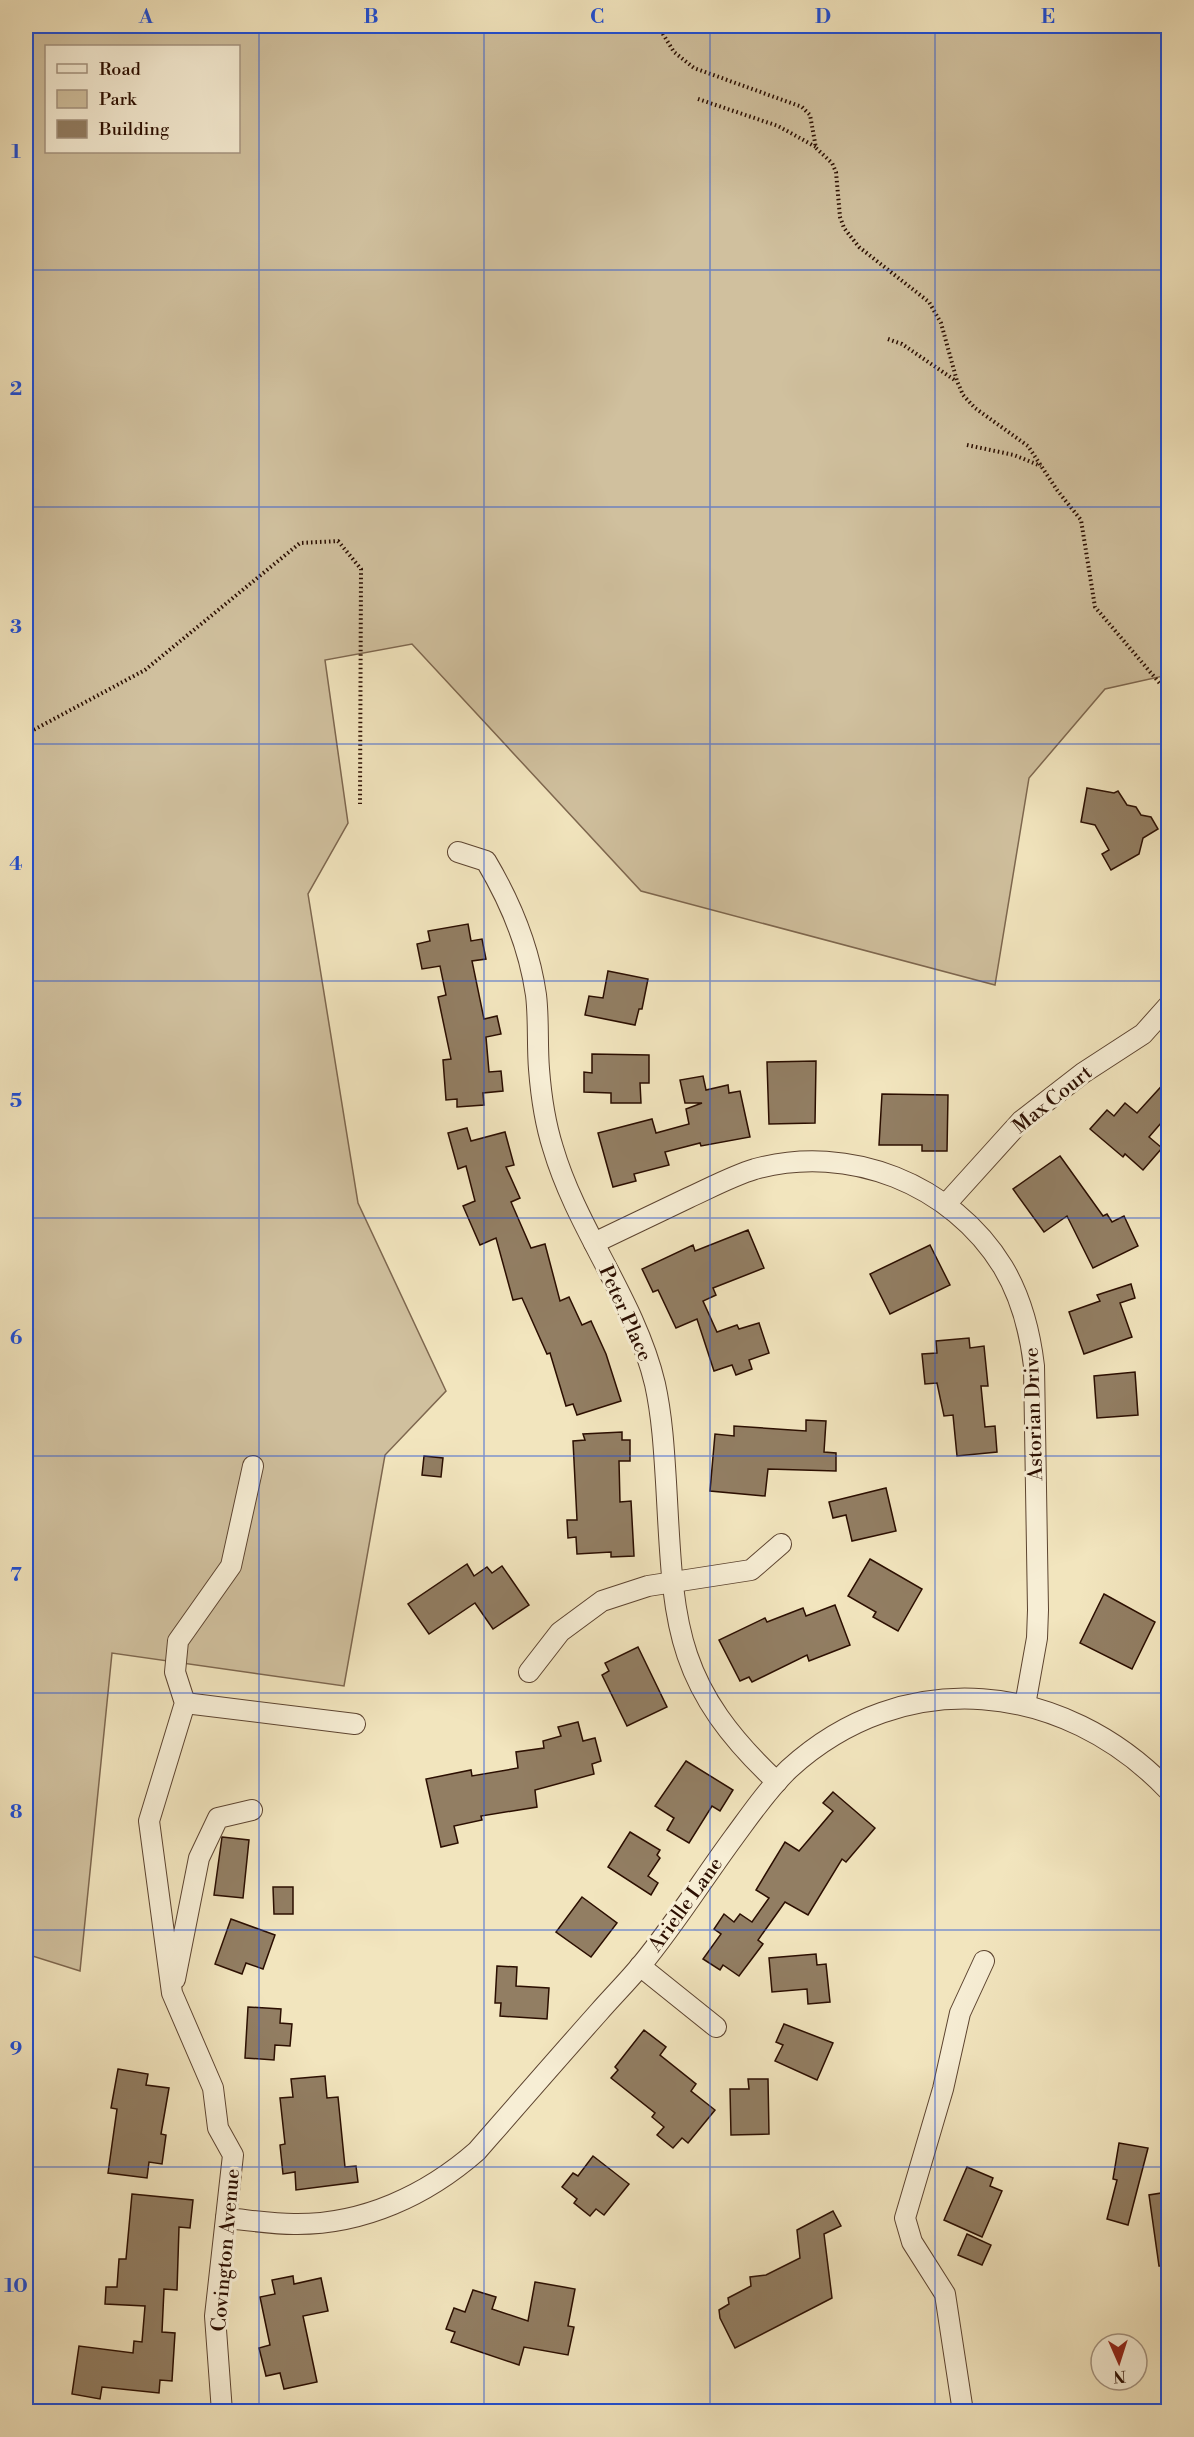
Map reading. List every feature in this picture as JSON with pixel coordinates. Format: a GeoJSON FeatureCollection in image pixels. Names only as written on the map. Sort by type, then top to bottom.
{"type":"FeatureCollection","features":[{"type":"Feature","properties":{"kind":"street","name":"Peter Place"},"geometry":{"type":"LineString","coordinates":[[458,852],[486,861],[518,923],[529,959],[536,996],[539,1070],[549,1130],[568,1188],[641,1342],[655,1383],[662,1425],[672,1582],[679,1633],[696,1681],[722,1724],[777,1782]]}},
{"type":"Feature","properties":{"kind":"street","name":"Max Court"},"geometry":{"type":"LineString","coordinates":[[946,1204],[1021,1121],[1083,1073],[1143,1034],[1168,1006]]}},
{"type":"Feature","properties":{"kind":"street","name":"Astorian Drive"},"geometry":{"type":"LineString","coordinates":[[594,1243],[729,1178],[784,1163],[824,1161],[868,1167],[911,1183],[946,1204],[983,1240],[1004,1268],[1020,1303],[1031,1339],[1034,1366],[1038,1610],[1037,1638],[1024,1705]]}},
{"type":"Feature","properties":{"kind":"street"},"geometry":{"type":"LineString","coordinates":[[254,1466],[231,1566],[178,1641],[175,1672],[185,1703],[355,1724]]}},
{"type":"Feature","properties":{"kind":"street"},"geometry":{"type":"LineString","coordinates":[[529,1672],[544,1650],[580,1615],[624,1592],[751,1570],[780,1544]]}},
{"type":"Feature","properties":{"kind":"street","name":"Arielle Lane"},"geometry":{"type":"LineString","coordinates":[[226,2218],[295,2224],[349,2219],[403,2202],[453,2172],[477,2151],[640,1966],[777,1782],[815,1748],[846,1729],[880,1714],[912,1705],[948,1699],[985,1699],[1024,1705],[1053,1713],[1087,1727],[1119,1745],[1168,1790]]}},
{"type":"Feature","properties":{"kind":"street","name":"Covington Avenue"},"geometry":{"type":"LineString","coordinates":[[185,1703],[148,1821],[172,1993],[213,2088],[218,2128],[233,2155],[215,2316],[222,2412]]}},
{"type":"Feature","properties":{"kind":"street"},"geometry":{"type":"LineString","coordinates":[[172,1993],[199,1858],[218,1818],[252,1810]]}},
{"type":"Feature","properties":{"kind":"street"},"geometry":{"type":"LineString","coordinates":[[961,2404],[945,2294],[912,2242],[905,2218],[943,2089],[960,2013],[984,1961]]}},
{"type":"Feature","properties":{"kind":"street"},"geometry":{"type":"LineString","coordinates":[[640,1966],[716,2027]]}},
{"type":"Feature","properties":{"kind":"path"},"geometry":{"type":"LineString","coordinates":[[658,26],[674,52],[694,68],[802,107],[810,115],[816,148]]}},
{"type":"Feature","properties":{"kind":"path"},"geometry":{"type":"LineString","coordinates":[[698,99],[778,126],[816,148],[832,163],[836,172],[840,217],[850,238],[929,302],[936,312],[963,395],[975,408],[1028,446],[1056,490],[1081,520],[1095,607],[1168,693]]}},
{"type":"Feature","properties":{"kind":"path"},"geometry":{"type":"LineString","coordinates":[[888,339],[916,352],[957,381]]}},
{"type":"Feature","properties":{"kind":"path"},"geometry":{"type":"LineString","coordinates":[[967,445],[1014,455],[1041,466]]}},
{"type":"Feature","properties":{"kind":"path"},"geometry":{"type":"LineString","coordinates":[[26,734],[145,670],[300,543],[338,541],[361,569],[360,804]]}},
{"type":"Feature","properties":{"kind":"green space"},"geometry":{"type":"Polygon","coordinates":[[[26,26],[1168,26],[1168,675],[1105,689],[1029,778],[995,985],[641,891],[412,644],[325,660],[348,823],[308,894],[358,1203],[446,1391],[385,1455],[344,1686],[112,1653],[80,1971],[26,1954],[26,26]]]}},
{"type":"Feature","properties":{"kind":"building"},"geometry":{"type":"Polygon","coordinates":[[[1087,788],[1114,793],[1118,791],[1127,805],[1136,807],[1141,815],[1151,817],[1158,829],[1143,838],[1139,854],[1111,870],[1102,854],[1109,850],[1095,825],[1081,822],[1087,788]]]}},
{"type":"Feature","properties":{"kind":"building"},"geometry":{"type":"Polygon","coordinates":[[[468,924],[471,941],[482,939],[486,959],[472,961],[484,1019],[497,1016],[501,1034],[486,1037],[489,1072],[501,1071],[503,1091],[483,1093],[484,1105],[457,1107],[457,1099],[446,1100],[443,1060],[451,1059],[438,997],[446,995],[440,966],[422,969],[417,944],[430,941],[428,931],[468,924]]]}},
{"type":"Feature","properties":{"kind":"building"},"geometry":{"type":"Polygon","coordinates":[[[608,971],[648,979],[642,1009],[639,1009],[635,1025],[585,1015],[589,996],[603,998],[608,971]]]}},
{"type":"Feature","properties":{"kind":"building"},"geometry":{"type":"Polygon","coordinates":[[[592,1054],[649,1055],[649,1083],[640,1083],[641,1103],[611,1103],[611,1093],[584,1092],[584,1072],[592,1073],[592,1054]]]}},
{"type":"Feature","properties":{"kind":"building"},"geometry":{"type":"Polygon","coordinates":[[[816,1061],[815,1123],[769,1124],[767,1062],[816,1061]]]}},
{"type":"Feature","properties":{"kind":"building"},"geometry":{"type":"Polygon","coordinates":[[[703,1076],[706,1090],[728,1085],[729,1093],[740,1091],[750,1137],[701,1146],[700,1143],[665,1152],[669,1165],[634,1174],[636,1181],[613,1187],[598,1133],[652,1119],[656,1133],[689,1124],[686,1109],[702,1103],[685,1103],[680,1080],[703,1076]]]}},
{"type":"Feature","properties":{"kind":"building"},"geometry":{"type":"Polygon","coordinates":[[[1168,1079],[1168,1115],[1149,1137],[1162,1148],[1143,1170],[1125,1154],[1123,1157],[1090,1129],[1107,1110],[1114,1116],[1125,1103],[1137,1113],[1168,1079]]]}},
{"type":"Feature","properties":{"kind":"building"},"geometry":{"type":"Polygon","coordinates":[[[882,1094],[948,1095],[947,1151],[922,1151],[922,1145],[879,1145],[882,1094]]]}},
{"type":"Feature","properties":{"kind":"building"},"geometry":{"type":"Polygon","coordinates":[[[467,1128],[471,1141],[505,1132],[514,1165],[506,1167],[520,1198],[511,1202],[531,1248],[545,1244],[560,1301],[569,1297],[582,1325],[591,1321],[606,1354],[621,1401],[577,1415],[573,1404],[566,1406],[550,1353],[547,1354],[522,1298],[513,1300],[496,1238],[480,1245],[463,1206],[475,1201],[466,1166],[458,1169],[448,1133],[467,1128]]]}},
{"type":"Feature","properties":{"kind":"building"},"geometry":{"type":"Polygon","coordinates":[[[1060,1156],[1103,1216],[1107,1214],[1112,1222],[1124,1216],[1138,1246],[1093,1268],[1067,1216],[1044,1232],[1013,1189],[1060,1156]]]}},
{"type":"Feature","properties":{"kind":"building"},"geometry":{"type":"Polygon","coordinates":[[[748,1230],[764,1268],[713,1288],[716,1295],[703,1301],[717,1332],[737,1325],[739,1329],[759,1323],[769,1353],[749,1360],[752,1369],[736,1375],[732,1365],[714,1371],[697,1319],[676,1328],[658,1290],[653,1292],[642,1269],[693,1245],[695,1251],[748,1230]]]}},
{"type":"Feature","properties":{"kind":"building"},"geometry":{"type":"Polygon","coordinates":[[[930,1245],[950,1285],[890,1314],[870,1274],[930,1245]]]}},
{"type":"Feature","properties":{"kind":"building"},"geometry":{"type":"Polygon","coordinates":[[[1131,1284],[1135,1298],[1120,1303],[1132,1337],[1084,1354],[1069,1312],[1100,1301],[1097,1295],[1131,1284]]]}},
{"type":"Feature","properties":{"kind":"building"},"geometry":{"type":"Polygon","coordinates":[[[969,1338],[970,1348],[984,1346],[988,1386],[981,1386],[985,1427],[995,1426],[997,1452],[957,1456],[953,1415],[944,1416],[937,1383],[925,1384],[922,1354],[937,1353],[936,1341],[969,1338]]]}},
{"type":"Feature","properties":{"kind":"building"},"geometry":{"type":"Polygon","coordinates":[[[1135,1372],[1138,1415],[1097,1418],[1094,1376],[1135,1372]]]}},
{"type":"Feature","properties":{"kind":"building"},"geometry":{"type":"Polygon","coordinates":[[[806,1420],[826,1421],[824,1452],[836,1453],[836,1471],[768,1469],[765,1496],[710,1491],[715,1434],[734,1436],[734,1426],[806,1431],[806,1420]]]}},
{"type":"Feature","properties":{"kind":"building"},"geometry":{"type":"Polygon","coordinates":[[[622,1432],[622,1440],[630,1440],[630,1461],[619,1461],[620,1502],[631,1501],[634,1556],[611,1557],[611,1552],[577,1554],[576,1537],[568,1538],[567,1520],[577,1520],[573,1441],[585,1440],[583,1434],[622,1432]]]}},
{"type":"Feature","properties":{"kind":"building"},"geometry":{"type":"Polygon","coordinates":[[[424,1456],[443,1458],[441,1477],[422,1475],[424,1456]]]}},
{"type":"Feature","properties":{"kind":"building"},"geometry":{"type":"Polygon","coordinates":[[[886,1488],[896,1531],[852,1541],[846,1515],[833,1518],[829,1502],[886,1488]]]}},
{"type":"Feature","properties":{"kind":"building"},"geometry":{"type":"Polygon","coordinates":[[[870,1559],[922,1589],[898,1631],[873,1617],[876,1612],[848,1596],[870,1559]]]}},
{"type":"Feature","properties":{"kind":"building"},"geometry":{"type":"Polygon","coordinates":[[[467,1564],[474,1576],[487,1567],[492,1573],[502,1566],[529,1605],[493,1629],[475,1603],[429,1634],[408,1604],[467,1564]]]}},
{"type":"Feature","properties":{"kind":"building"},"geometry":{"type":"Polygon","coordinates":[[[1104,1594],[1155,1622],[1132,1669],[1080,1643],[1104,1594]]]}},
{"type":"Feature","properties":{"kind":"building"},"geometry":{"type":"Polygon","coordinates":[[[835,1605],[850,1645],[809,1661],[807,1655],[752,1682],[749,1677],[740,1681],[719,1640],[765,1618],[767,1622],[803,1608],[806,1616],[835,1605]]]}},
{"type":"Feature","properties":{"kind":"building"},"geometry":{"type":"Polygon","coordinates":[[[638,1647],[667,1707],[627,1726],[602,1675],[609,1671],[605,1663],[638,1647]]]}},
{"type":"Feature","properties":{"kind":"building"},"geometry":{"type":"Polygon","coordinates":[[[578,1722],[583,1741],[595,1738],[601,1761],[592,1764],[594,1774],[535,1790],[537,1807],[481,1816],[482,1820],[454,1826],[458,1843],[441,1847],[426,1779],[471,1770],[472,1776],[518,1768],[516,1752],[544,1748],[543,1741],[561,1736],[558,1727],[578,1722]]]}},
{"type":"Feature","properties":{"kind":"building"},"geometry":{"type":"Polygon","coordinates":[[[686,1761],[733,1790],[720,1811],[712,1806],[689,1843],[667,1830],[674,1818],[655,1806],[686,1761]]]}},
{"type":"Feature","properties":{"kind":"building"},"geometry":{"type":"Polygon","coordinates":[[[833,1792],[875,1828],[846,1862],[842,1859],[808,1915],[785,1902],[758,1940],[763,1944],[739,1976],[723,1965],[720,1970],[703,1959],[721,1934],[714,1929],[724,1914],[734,1922],[740,1914],[752,1922],[769,1898],[756,1890],[785,1842],[799,1851],[833,1811],[823,1803],[833,1792]]]}},
{"type":"Feature","properties":{"kind":"building"},"geometry":{"type":"Polygon","coordinates":[[[630,1832],[660,1850],[657,1855],[660,1858],[648,1876],[658,1883],[651,1895],[608,1867],[630,1832]]]}},
{"type":"Feature","properties":{"kind":"building"},"geometry":{"type":"Polygon","coordinates":[[[222,1837],[249,1840],[243,1898],[214,1895],[222,1837]]]}},
{"type":"Feature","properties":{"kind":"building"},"geometry":{"type":"Polygon","coordinates":[[[273,1887],[293,1887],[293,1914],[274,1914],[273,1887]]]}},
{"type":"Feature","properties":{"kind":"building"},"geometry":{"type":"Polygon","coordinates":[[[582,1897],[617,1923],[591,1957],[556,1932],[582,1897]]]}},
{"type":"Feature","properties":{"kind":"building"},"geometry":{"type":"Polygon","coordinates":[[[231,1919],[275,1935],[263,1969],[246,1963],[242,1974],[215,1964],[231,1919]]]}},
{"type":"Feature","properties":{"kind":"building"},"geometry":{"type":"Polygon","coordinates":[[[816,1954],[817,1965],[826,1964],[830,2002],[808,2004],[807,1989],[772,1992],[769,1958],[816,1954]]]}},
{"type":"Feature","properties":{"kind":"building"},"geometry":{"type":"Polygon","coordinates":[[[497,1966],[517,1967],[516,1986],[549,1988],[547,2019],[500,2016],[501,2003],[495,2003],[497,1966]]]}},
{"type":"Feature","properties":{"kind":"building"},"geometry":{"type":"Polygon","coordinates":[[[248,2007],[281,2009],[280,2023],[292,2024],[290,2046],[275,2045],[274,2060],[245,2058],[248,2007]]]}},
{"type":"Feature","properties":{"kind":"building"},"geometry":{"type":"Polygon","coordinates":[[[784,2024],[833,2043],[817,2080],[775,2061],[783,2045],[776,2042],[784,2024]]]}},
{"type":"Feature","properties":{"kind":"building"},"geometry":{"type":"Polygon","coordinates":[[[644,2030],[666,2047],[660,2055],[696,2084],[691,2091],[715,2110],[688,2143],[682,2138],[673,2148],[657,2135],[664,2127],[652,2117],[655,2113],[611,2078],[618,2070],[615,2067],[644,2030]]]}},
{"type":"Feature","properties":{"kind":"building"},"geometry":{"type":"Polygon","coordinates":[[[118,2069],[148,2074],[146,2085],[169,2088],[161,2134],[166,2135],[162,2164],[149,2162],[147,2178],[108,2173],[117,2109],[111,2108],[118,2069]]]}},
{"type":"Feature","properties":{"kind":"building"},"geometry":{"type":"Polygon","coordinates":[[[325,2076],[327,2098],[338,2097],[345,2167],[356,2166],[358,2182],[296,2190],[295,2172],[283,2174],[280,2145],[285,2144],[280,2098],[293,2097],[291,2079],[325,2076]]]}},
{"type":"Feature","properties":{"kind":"building"},"geometry":{"type":"Polygon","coordinates":[[[748,2079],[768,2079],[769,2134],[731,2135],[730,2089],[749,2089],[748,2079]]]}},
{"type":"Feature","properties":{"kind":"building"},"geometry":{"type":"Polygon","coordinates":[[[1119,2143],[1148,2148],[1128,2225],[1107,2219],[1117,2180],[1113,2179],[1119,2143]]]}},
{"type":"Feature","properties":{"kind":"building"},"geometry":{"type":"Polygon","coordinates":[[[593,2156],[629,2184],[604,2215],[596,2209],[590,2216],[574,2203],[577,2199],[562,2187],[573,2173],[578,2176],[593,2156]]]}},
{"type":"Feature","properties":{"kind":"building"},"geometry":{"type":"Polygon","coordinates":[[[967,2167],[993,2178],[990,2186],[1002,2191],[982,2237],[944,2220],[967,2167]]]}},
{"type":"Feature","properties":{"kind":"building"},"geometry":{"type":"Polygon","coordinates":[[[1168,2192],[1168,2266],[1159,2266],[1149,2195],[1168,2192]]]}},
{"type":"Feature","properties":{"kind":"building"},"geometry":{"type":"Polygon","coordinates":[[[132,2194],[193,2200],[190,2228],[179,2227],[177,2290],[164,2289],[162,2332],[175,2333],[172,2381],[160,2380],[159,2393],[102,2387],[100,2399],[72,2394],[79,2346],[133,2353],[134,2341],[142,2342],[145,2306],[105,2304],[106,2287],[117,2287],[119,2259],[126,2259],[132,2194]]]}},
{"type":"Feature","properties":{"kind":"building"},"geometry":{"type":"Polygon","coordinates":[[[833,2211],[841,2226],[824,2234],[832,2298],[735,2348],[720,2318],[719,2310],[729,2304],[728,2298],[751,2286],[750,2277],[766,2275],[800,2258],[797,2230],[833,2211]]]}},
{"type":"Feature","properties":{"kind":"building"},"geometry":{"type":"Polygon","coordinates":[[[967,2234],[991,2245],[982,2265],[958,2255],[967,2234]]]}},
{"type":"Feature","properties":{"kind":"building"},"geometry":{"type":"Polygon","coordinates":[[[293,2276],[294,2284],[321,2278],[328,2311],[303,2316],[317,2382],[284,2389],[280,2373],[266,2376],[259,2348],[270,2345],[260,2297],[275,2294],[272,2280],[293,2276]]]}},
{"type":"Feature","properties":{"kind":"building"},"geometry":{"type":"Polygon","coordinates":[[[535,2282],[575,2289],[568,2326],[574,2327],[568,2355],[524,2347],[519,2365],[451,2342],[455,2332],[446,2329],[454,2308],[465,2312],[473,2290],[496,2297],[492,2309],[528,2321],[535,2282]]]}}]}
